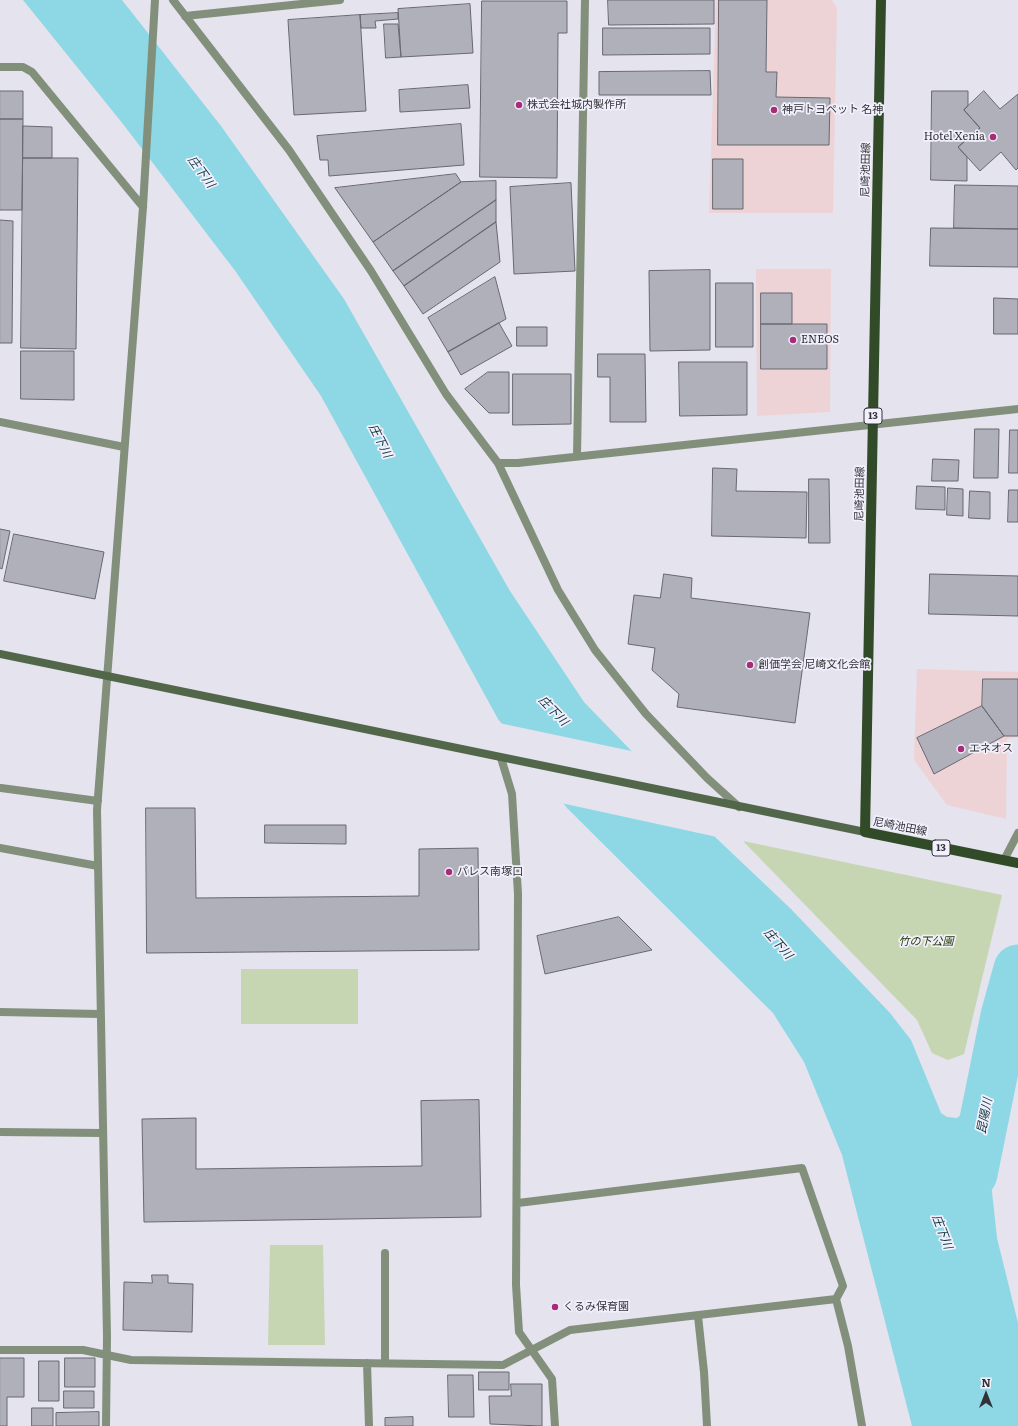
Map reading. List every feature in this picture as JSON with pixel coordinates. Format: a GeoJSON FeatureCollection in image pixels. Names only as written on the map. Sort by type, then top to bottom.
{"type":"FeatureCollection","features":[{"type":"Feature","properties":{"kind":"main road","name":"尼崎池田線"},"geometry":{"type":"LineString","coordinates":[[881,0],[865,832],[1018,863]]}},
{"type":"Feature","properties":{"kind":"street"},"geometry":{"type":"LineString","coordinates":[[106,1426],[107,1355],[100,1014],[98,801],[106,675],[143,207],[156,0]]}},
{"type":"Feature","properties":{"kind":"street"},"geometry":{"type":"LineString","coordinates":[[173,0],[289,150],[371,271],[446,394],[498,463],[558,590],[595,650],[646,714],[707,778],[739,807]]}},
{"type":"Feature","properties":{"kind":"street"},"geometry":{"type":"LineString","coordinates":[[185,16],[340,0]]}},
{"type":"Feature","properties":{"kind":"street"},"geometry":{"type":"LineString","coordinates":[[577,456],[585,0]]}},
{"type":"Feature","properties":{"kind":"street"},"geometry":{"type":"LineString","coordinates":[[0,67],[23,67],[32,72],[143,207]]}},
{"type":"Feature","properties":{"kind":"street"},"geometry":{"type":"LineString","coordinates":[[498,463],[518,463],[1018,409]]}},
{"type":"Feature","properties":{"kind":"street"},"geometry":{"type":"LineString","coordinates":[[0,422],[124,447]]}},
{"type":"Feature","properties":{"kind":"street"},"geometry":{"type":"LineString","coordinates":[[0,654],[865,832]]}},
{"type":"Feature","properties":{"kind":"street"},"geometry":{"type":"LineString","coordinates":[[506,759],[512,794],[518,894],[518,1203],[516,1286],[519,1332],[552,1379],[555,1426]]}},
{"type":"Feature","properties":{"kind":"street"},"geometry":{"type":"LineString","coordinates":[[1,788],[98,801]]}},
{"type":"Feature","properties":{"kind":"street"},"geometry":{"type":"LineString","coordinates":[[1004,860],[1018,834]]}},
{"type":"Feature","properties":{"kind":"street"},"geometry":{"type":"LineString","coordinates":[[0,848],[98,866]]}},
{"type":"Feature","properties":{"kind":"street"},"geometry":{"type":"LineString","coordinates":[[0,1012],[100,1014]]}},
{"type":"Feature","properties":{"kind":"street"},"geometry":{"type":"LineString","coordinates":[[0,1132],[103,1133]]}},
{"type":"Feature","properties":{"kind":"street"},"geometry":{"type":"LineString","coordinates":[[518,1203],[802,1168],[843,1286],[836,1299],[848,1346],[862,1426]]}},
{"type":"Feature","properties":{"kind":"street"},"geometry":{"type":"LineString","coordinates":[[385,1253],[385,1363]]}},
{"type":"Feature","properties":{"kind":"street"},"geometry":{"type":"LineString","coordinates":[[0,1350],[83,1350],[131,1360],[503,1365],[570,1330],[836,1299]]}},
{"type":"Feature","properties":{"kind":"street"},"geometry":{"type":"LineString","coordinates":[[698,1316],[704,1372],[707,1426]]}},
{"type":"Feature","properties":{"kind":"street"},"geometry":{"type":"LineString","coordinates":[[367,1363],[369,1426]]}},
{"type":"Feature","properties":{"kind":"shaded area","name":"神戸トヨペット 名神"},"geometry":{"type":"Polygon","coordinates":[[[716,0],[832,0],[837,8],[833,213],[709,213],[716,0]]]}},
{"type":"Feature","properties":{"kind":"shaded area","name":"ENEOS"},"geometry":{"type":"Polygon","coordinates":[[[756,269],[831,269],[830,412],[757,416],[756,269]]]}},
{"type":"Feature","properties":{"kind":"shaded area","name":"エネオス"},"geometry":{"type":"Polygon","coordinates":[[[917,669],[1018,672],[1018,737],[1007,739],[1006,819],[947,805],[914,760],[917,669]]]}},
{"type":"Feature","properties":{"kind":"green space","name":"竹の下公園"},"geometry":{"type":"Polygon","coordinates":[[[743,841],[1002,895],[964,1054],[948,1060],[932,1053],[917,1020],[743,841]]]}},
{"type":"Feature","properties":{"kind":"green space"},"geometry":{"type":"Polygon","coordinates":[[[241,969],[358,969],[358,1024],[241,1024],[241,969]]]}},
{"type":"Feature","properties":{"kind":"green space"},"geometry":{"type":"Polygon","coordinates":[[[270,1245],[323,1245],[325,1345],[268,1345],[270,1245]]]}},
{"type":"Feature","properties":{"kind":"water","name":"庄下川"},"geometry":{"type":"Polygon","coordinates":[[[23,0],[122,0],[221,126],[344,299],[510,591],[584,702],[714,836],[791,909],[890,1013],[911,1040],[941,1113],[947,1117],[957,1118],[963,1113],[968,1105],[996,1108],[989,1164],[997,1238],[1018,1323],[1018,1426],[912,1426],[842,1155],[804,1062],[773,1013],[567,808],[498,719],[321,396],[236,272],[123,124],[23,0]]]}},
{"type":"Feature","properties":{"kind":"pier"},"geometry":{"type":"Polygon","coordinates":[[[499,723],[636,752],[717,837],[561,803],[499,723]]]}},
{"type":"Feature","properties":{"kind":"building"},"geometry":{"type":"Polygon","coordinates":[[[608,0],[714,0],[714,24],[609,25],[608,0]]]}},
{"type":"Feature","properties":{"kind":"building"},"geometry":{"type":"Polygon","coordinates":[[[719,0],[767,0],[766,72],[777,72],[776,97],[830,98],[829,145],[718,145],[719,0]]]}},
{"type":"Feature","properties":{"kind":"building","name":"株式会社城内製作所"},"geometry":{"type":"Polygon","coordinates":[[[482,1],[567,1],[567,33],[558,33],[557,178],[480,177],[482,1]]]}},
{"type":"Feature","properties":{"kind":"building"},"geometry":{"type":"Polygon","coordinates":[[[470,4],[473,53],[401,57],[398,9],[470,4]]]}},
{"type":"Feature","properties":{"kind":"building"},"geometry":{"type":"Polygon","coordinates":[[[398,13],[398,19],[375,21],[376,28],[361,28],[360,15],[398,13]]]}},
{"type":"Feature","properties":{"kind":"building"},"geometry":{"type":"Polygon","coordinates":[[[360,15],[366,111],[294,115],[288,20],[360,15]]]}},
{"type":"Feature","properties":{"kind":"building"},"geometry":{"type":"Polygon","coordinates":[[[384,24],[398,24],[401,57],[386,58],[384,24]]]}},
{"type":"Feature","properties":{"kind":"building"},"geometry":{"type":"Polygon","coordinates":[[[603,28],[710,28],[710,54],[603,55],[603,28]]]}},
{"type":"Feature","properties":{"kind":"building"},"geometry":{"type":"Polygon","coordinates":[[[710,71],[711,95],[599,95],[599,72],[710,71]]]}},
{"type":"Feature","properties":{"kind":"building"},"geometry":{"type":"Polygon","coordinates":[[[468,85],[470,108],[400,112],[399,90],[468,85]]]}},
{"type":"Feature","properties":{"kind":"building"},"geometry":{"type":"Polygon","coordinates":[[[0,91],[23,91],[23,119],[0,119],[0,91]]]}},
{"type":"Feature","properties":{"kind":"building"},"geometry":{"type":"Polygon","coordinates":[[[932,91],[968,91],[968,106],[964,110],[980,128],[958,147],[967,157],[967,181],[931,180],[932,91]]]}},
{"type":"Feature","properties":{"kind":"building","name":"Hotel Xenia"},"geometry":{"type":"Polygon","coordinates":[[[984,91],[1000,109],[1018,94],[1018,168],[1016,170],[1001,152],[980,171],[958,147],[980,128],[964,110],[984,91]]]}},
{"type":"Feature","properties":{"kind":"building"},"geometry":{"type":"Polygon","coordinates":[[[0,119],[23,119],[22,210],[0,210],[0,119]]]}},
{"type":"Feature","properties":{"kind":"building"},"geometry":{"type":"Polygon","coordinates":[[[461,124],[464,165],[329,176],[328,160],[320,160],[317,136],[461,124]]]}},
{"type":"Feature","properties":{"kind":"building"},"geometry":{"type":"Polygon","coordinates":[[[23,126],[52,127],[52,158],[23,158],[23,126]]]}},
{"type":"Feature","properties":{"kind":"building"},"geometry":{"type":"Polygon","coordinates":[[[23,158],[78,158],[76,349],[21,348],[23,158]]]}},
{"type":"Feature","properties":{"kind":"building"},"geometry":{"type":"Polygon","coordinates":[[[713,159],[743,159],[743,209],[713,209],[713,159]]]}},
{"type":"Feature","properties":{"kind":"building"},"geometry":{"type":"Polygon","coordinates":[[[456,174],[461,182],[373,242],[335,188],[456,174]]]}},
{"type":"Feature","properties":{"kind":"building"},"geometry":{"type":"Polygon","coordinates":[[[496,181],[496,200],[393,271],[373,242],[461,182],[496,181]]]}},
{"type":"Feature","properties":{"kind":"building"},"geometry":{"type":"Polygon","coordinates":[[[571,183],[575,271],[514,274],[510,187],[571,183]]]}},
{"type":"Feature","properties":{"kind":"building"},"geometry":{"type":"Polygon","coordinates":[[[955,185],[1018,186],[1018,229],[954,228],[955,185]]]}},
{"type":"Feature","properties":{"kind":"building"},"geometry":{"type":"Polygon","coordinates":[[[496,200],[496,222],[404,286],[393,271],[496,200]]]}},
{"type":"Feature","properties":{"kind":"building"},"geometry":{"type":"Polygon","coordinates":[[[0,220],[13,221],[12,343],[0,343],[0,220]]]}},
{"type":"Feature","properties":{"kind":"building"},"geometry":{"type":"Polygon","coordinates":[[[496,222],[500,262],[423,314],[404,286],[496,222]]]}},
{"type":"Feature","properties":{"kind":"building"},"geometry":{"type":"Polygon","coordinates":[[[931,228],[1018,229],[1018,267],[930,266],[931,228]]]}},
{"type":"Feature","properties":{"kind":"building"},"geometry":{"type":"Polygon","coordinates":[[[710,270],[710,350],[650,351],[649,271],[710,270]]]}},
{"type":"Feature","properties":{"kind":"building"},"geometry":{"type":"Polygon","coordinates":[[[495,277],[506,319],[448,352],[428,318],[495,277]]]}},
{"type":"Feature","properties":{"kind":"building"},"geometry":{"type":"Polygon","coordinates":[[[716,283],[753,283],[753,347],[716,347],[716,283]]]}},
{"type":"Feature","properties":{"kind":"building"},"geometry":{"type":"Polygon","coordinates":[[[761,293],[792,293],[792,324],[761,324],[761,293]]]}},
{"type":"Feature","properties":{"kind":"building"},"geometry":{"type":"Polygon","coordinates":[[[994,298],[1018,299],[1018,334],[994,334],[994,298]]]}},
{"type":"Feature","properties":{"kind":"building"},"geometry":{"type":"Polygon","coordinates":[[[499,323],[512,346],[461,375],[448,352],[499,323]]]}},
{"type":"Feature","properties":{"kind":"building"},"geometry":{"type":"Polygon","coordinates":[[[761,324],[827,324],[827,369],[761,369],[761,324]]]}},
{"type":"Feature","properties":{"kind":"building"},"geometry":{"type":"Polygon","coordinates":[[[517,327],[547,327],[547,346],[517,346],[517,327]]]}},
{"type":"Feature","properties":{"kind":"building"},"geometry":{"type":"Polygon","coordinates":[[[21,351],[74,351],[74,400],[21,399],[21,351]]]}},
{"type":"Feature","properties":{"kind":"building"},"geometry":{"type":"Polygon","coordinates":[[[598,354],[645,354],[646,422],[610,422],[610,377],[598,377],[598,354]]]}},
{"type":"Feature","properties":{"kind":"building"},"geometry":{"type":"Polygon","coordinates":[[[679,362],[747,362],[747,415],[680,416],[679,362]]]}},
{"type":"Feature","properties":{"kind":"building"},"geometry":{"type":"Polygon","coordinates":[[[488,372],[509,372],[509,413],[489,413],[465,389],[488,372]]]}},
{"type":"Feature","properties":{"kind":"building"},"geometry":{"type":"Polygon","coordinates":[[[513,374],[571,374],[571,424],[513,425],[513,374]]]}},
{"type":"Feature","properties":{"kind":"building"},"geometry":{"type":"Polygon","coordinates":[[[975,429],[999,429],[998,478],[974,478],[975,429]]]}},
{"type":"Feature","properties":{"kind":"building"},"geometry":{"type":"Polygon","coordinates":[[[1010,430],[1018,430],[1018,473],[1009,473],[1010,430]]]}},
{"type":"Feature","properties":{"kind":"building"},"geometry":{"type":"Polygon","coordinates":[[[933,459],[959,460],[958,481],[932,481],[933,459]]]}},
{"type":"Feature","properties":{"kind":"building"},"geometry":{"type":"Polygon","coordinates":[[[713,468],[737,469],[736,491],[807,492],[806,538],[712,536],[713,468]]]}},
{"type":"Feature","properties":{"kind":"building"},"geometry":{"type":"Polygon","coordinates":[[[809,479],[829,479],[830,543],[809,543],[809,479]]]}},
{"type":"Feature","properties":{"kind":"building"},"geometry":{"type":"Polygon","coordinates":[[[917,486],[945,487],[945,510],[916,509],[917,486]]]}},
{"type":"Feature","properties":{"kind":"building"},"geometry":{"type":"Polygon","coordinates":[[[948,488],[963,489],[963,516],[947,515],[948,488]]]}},
{"type":"Feature","properties":{"kind":"building"},"geometry":{"type":"Polygon","coordinates":[[[1009,490],[1018,490],[1018,522],[1008,522],[1009,490]]]}},
{"type":"Feature","properties":{"kind":"building"},"geometry":{"type":"Polygon","coordinates":[[[970,491],[990,492],[990,519],[969,518],[970,491]]]}},
{"type":"Feature","properties":{"kind":"building"},"geometry":{"type":"Polygon","coordinates":[[[0,529],[10,531],[2,569],[0,568],[0,529]]]}},
{"type":"Feature","properties":{"kind":"building"},"geometry":{"type":"Polygon","coordinates":[[[14,534],[104,552],[95,599],[4,581],[14,534]]]}},
{"type":"Feature","properties":{"kind":"building"},"geometry":{"type":"Polygon","coordinates":[[[664,574],[692,578],[691,598],[810,613],[795,723],[677,707],[679,694],[652,670],[655,648],[628,644],[634,595],[660,598],[664,574]]]}},
{"type":"Feature","properties":{"kind":"building"},"geometry":{"type":"Polygon","coordinates":[[[930,574],[1018,576],[1018,616],[929,614],[930,574]]]}},
{"type":"Feature","properties":{"kind":"building"},"geometry":{"type":"Polygon","coordinates":[[[983,679],[1018,679],[1018,736],[1004,736],[982,706],[983,679]]]}},
{"type":"Feature","properties":{"kind":"building"},"geometry":{"type":"Polygon","coordinates":[[[982,706],[1004,736],[934,774],[917,738],[982,706]]]}},
{"type":"Feature","properties":{"kind":"building","name":"パレス南塚口"},"geometry":{"type":"Polygon","coordinates":[[[146,808],[195,808],[196,898],[419,896],[419,849],[478,848],[479,950],[147,953],[146,808]]]}},
{"type":"Feature","properties":{"kind":"building"},"geometry":{"type":"Polygon","coordinates":[[[265,825],[346,825],[346,844],[265,843],[265,825]]]}},
{"type":"Feature","properties":{"kind":"building"},"geometry":{"type":"Polygon","coordinates":[[[619,917],[652,950],[545,974],[537,936],[619,917]]]}},
{"type":"Feature","properties":{"kind":"building"},"geometry":{"type":"Polygon","coordinates":[[[479,1100],[481,1217],[144,1222],[142,1119],[196,1118],[196,1169],[422,1166],[421,1101],[479,1100]]]}},
{"type":"Feature","properties":{"kind":"building"},"geometry":{"type":"Polygon","coordinates":[[[152,1275],[168,1275],[168,1283],[193,1284],[192,1332],[123,1330],[124,1282],[152,1283],[152,1275]]]}},
{"type":"Feature","properties":{"kind":"building"},"geometry":{"type":"Polygon","coordinates":[[[0,1358],[24,1358],[24,1397],[7,1397],[7,1426],[0,1426],[0,1358]]]}},
{"type":"Feature","properties":{"kind":"building"},"geometry":{"type":"Polygon","coordinates":[[[65,1358],[95,1358],[95,1387],[65,1387],[65,1358]]]}},
{"type":"Feature","properties":{"kind":"building"},"geometry":{"type":"Polygon","coordinates":[[[39,1361],[59,1361],[59,1401],[39,1401],[39,1361]]]}},
{"type":"Feature","properties":{"kind":"building"},"geometry":{"type":"Polygon","coordinates":[[[479,1372],[509,1372],[509,1390],[479,1390],[479,1372]]]}},
{"type":"Feature","properties":{"kind":"building"},"geometry":{"type":"Polygon","coordinates":[[[448,1375],[473,1375],[474,1417],[449,1417],[448,1375]]]}},
{"type":"Feature","properties":{"kind":"building"},"geometry":{"type":"Polygon","coordinates":[[[511,1384],[542,1384],[542,1426],[490,1424],[489,1396],[511,1396],[511,1384]]]}},
{"type":"Feature","properties":{"kind":"building"},"geometry":{"type":"Polygon","coordinates":[[[64,1391],[94,1391],[94,1408],[64,1408],[64,1391]]]}},
{"type":"Feature","properties":{"kind":"building"},"geometry":{"type":"Polygon","coordinates":[[[32,1408],[53,1408],[53,1426],[32,1426],[32,1408]]]}},
{"type":"Feature","properties":{"kind":"building"},"geometry":{"type":"Polygon","coordinates":[[[99,1412],[99,1426],[56,1426],[56,1413],[99,1412]]]}},
{"type":"Feature","properties":{"kind":"building"},"geometry":{"type":"Polygon","coordinates":[[[413,1417],[413,1426],[385,1426],[385,1418],[413,1417]]]}},
{"type":"Feature","properties":{"kind":"waterway","name":"昆陽川"},"geometry":{"type":"LineString","coordinates":[[973,1174],[1005,1016],[1018,969]]}},
{"type":"Feature","properties":{"kind":"place","name":"株式会社城内製作所"},"geometry":{"type":"Point","coordinates":[519,105]}},
{"type":"Feature","properties":{"kind":"place","name":"神戸トヨペット 名神"},"geometry":{"type":"Point","coordinates":[774,110]}},
{"type":"Feature","properties":{"kind":"place","name":"Hotel Xenia"},"geometry":{"type":"Point","coordinates":[993,137]}},
{"type":"Feature","properties":{"kind":"place","name":"ENEOS"},"geometry":{"type":"Point","coordinates":[793,340]}},
{"type":"Feature","properties":{"kind":"place","name":"創価学会 尼崎文化会館"},"geometry":{"type":"Point","coordinates":[750,665]}},
{"type":"Feature","properties":{"kind":"place","name":"エネオス"},"geometry":{"type":"Point","coordinates":[961,749]}},
{"type":"Feature","properties":{"kind":"place","name":"パレス南塚口"},"geometry":{"type":"Point","coordinates":[449,872]}},
{"type":"Feature","properties":{"kind":"place","name":"くるみ保育園"},"geometry":{"type":"Point","coordinates":[555,1307]}}]}
